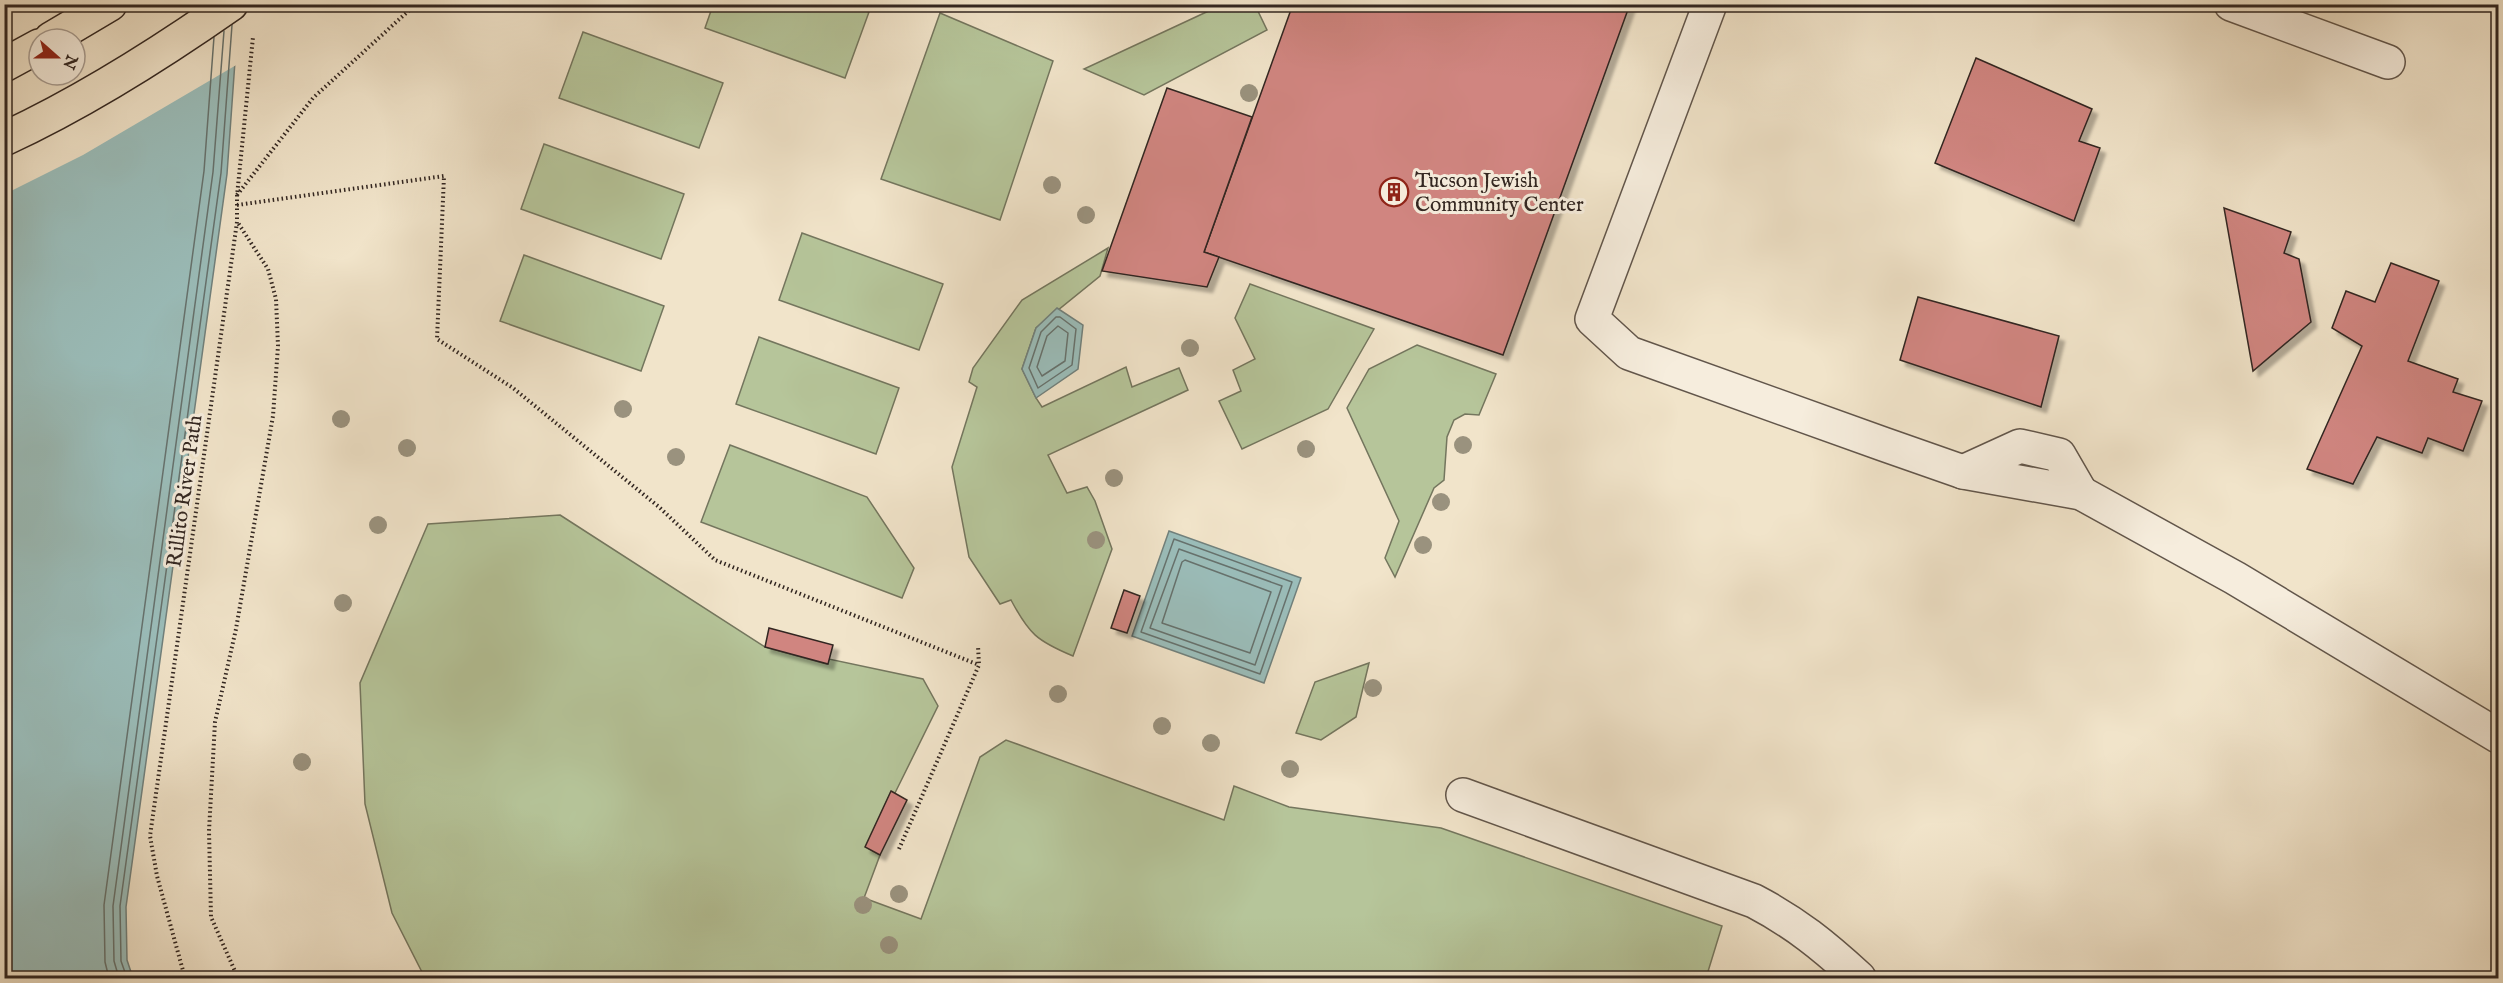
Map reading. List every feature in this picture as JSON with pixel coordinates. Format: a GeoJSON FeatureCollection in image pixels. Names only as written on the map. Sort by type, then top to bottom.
{"type":"FeatureCollection","features":[{"type":"Feature","properties":{"kind":"main road"},"geometry":{"type":"LineString","coordinates":[[71,27],[110,4]]}},
{"type":"Feature","properties":{"kind":"main road"},"geometry":{"type":"LineString","coordinates":[[4,139],[106,83],[190,33],[231,4]]}},
{"type":"Feature","properties":{"kind":"main road"},"geometry":{"type":"LineString","coordinates":[[4,65],[27,53]]}},
{"type":"Feature","properties":{"kind":"lane"},"geometry":{"type":"LineString","coordinates":[[1710,4],[1592,319],[1629,352],[1963,472],[2020,446],[2059,455],[2081,492],[2235,578],[2499,736]]}},
{"type":"Feature","properties":{"kind":"lane"},"geometry":{"type":"LineString","coordinates":[[2231,4],[2388,62]]}},
{"type":"Feature","properties":{"kind":"lane"},"geometry":{"type":"LineString","coordinates":[[1463,795],[1754,901],[1783,916],[1817,940],[1859,978]]}},
{"type":"Feature","properties":{"kind":"path"},"geometry":{"type":"LineString","coordinates":[[237,196],[313,98],[416,4]]}},
{"type":"Feature","properties":{"kind":"path","name":"Rillito River Path"},"geometry":{"type":"LineString","coordinates":[[185,978],[157,876],[150,836],[237,222],[237,196],[254,33]]}},
{"type":"Feature","properties":{"kind":"path"},"geometry":{"type":"LineString","coordinates":[[237,206],[444,176],[437,339],[513,388],[659,507],[715,560],[979,665]]}},
{"type":"Feature","properties":{"kind":"path"},"geometry":{"type":"LineString","coordinates":[[237,222],[268,269],[276,299],[278,346],[271,428],[236,629],[215,722],[209,831],[211,917],[237,978]]}},
{"type":"Feature","properties":{"kind":"path"},"geometry":{"type":"LineString","coordinates":[[899,849],[979,665],[978,646]]}},
{"type":"Feature","properties":{"kind":"green space"},"geometry":{"type":"Polygon","coordinates":[[[849,4],[869,12],[845,78],[705,28],[713,5],[849,4]]]}},
{"type":"Feature","properties":{"kind":"green space"},"geometry":{"type":"Polygon","coordinates":[[[1214,5],[1255,5],[1267,30],[1144,95],[1084,69],[1215,8],[1214,5]]]}},
{"type":"Feature","properties":{"kind":"green space"},"geometry":{"type":"Polygon","coordinates":[[[940,13],[1053,61],[1000,220],[881,179],[940,13]]]}},
{"type":"Feature","properties":{"kind":"green space"},"geometry":{"type":"Polygon","coordinates":[[[583,32],[723,83],[699,148],[559,98],[583,32]]]}},
{"type":"Feature","properties":{"kind":"green space"},"geometry":{"type":"Polygon","coordinates":[[[544,144],[684,194],[661,259],[521,209],[544,144]]]}},
{"type":"Feature","properties":{"kind":"green space"},"geometry":{"type":"Polygon","coordinates":[[[802,233],[943,284],[919,350],[779,300],[802,233]]]}},
{"type":"Feature","properties":{"kind":"green space"},"geometry":{"type":"Polygon","coordinates":[[[1108,248],[1100,276],[1036,328],[1022,369],[1036,398],[1042,407],[1126,367],[1132,387],[1179,368],[1188,390],[1048,455],[1067,493],[1087,487],[1095,501],[1112,549],[1073,656],[1051,646],[1035,635],[1023,621],[1011,600],[1000,604],[969,557],[952,467],[977,387],[969,382],[973,368],[1022,300],[1108,248]]]}},
{"type":"Feature","properties":{"kind":"green space"},"geometry":{"type":"Polygon","coordinates":[[[524,255],[664,306],[641,371],[500,321],[524,255]]]}},
{"type":"Feature","properties":{"kind":"green space"},"geometry":{"type":"Polygon","coordinates":[[[1250,284],[1374,329],[1328,409],[1242,449],[1219,401],[1241,391],[1233,370],[1255,359],[1235,318],[1250,284]]]}},
{"type":"Feature","properties":{"kind":"green space"},"geometry":{"type":"Polygon","coordinates":[[[759,337],[899,388],[876,454],[736,404],[759,337]]]}},
{"type":"Feature","properties":{"kind":"green space"},"geometry":{"type":"Polygon","coordinates":[[[1417,345],[1496,374],[1479,415],[1465,414],[1454,420],[1447,437],[1444,480],[1434,488],[1395,577],[1385,558],[1399,521],[1347,408],[1369,369],[1417,345]]]}},
{"type":"Feature","properties":{"kind":"green space"},"geometry":{"type":"Polygon","coordinates":[[[730,445],[867,497],[914,568],[902,598],[701,522],[730,445]]]}},
{"type":"Feature","properties":{"kind":"green space"},"geometry":{"type":"Polygon","coordinates":[[[560,515],[765,647],[827,664],[829,659],[923,679],[938,706],[895,793],[891,792],[866,847],[880,855],[864,898],[921,919],[980,757],[1006,740],[1224,820],[1234,786],[1289,807],[1441,828],[1722,926],[1706,978],[425,978],[392,913],[365,804],[360,683],[428,524],[560,515]]]}},
{"type":"Feature","properties":{"kind":"green space"},"geometry":{"type":"Polygon","coordinates":[[[1369,663],[1356,717],[1321,740],[1296,733],[1315,682],[1369,663]]]}},
{"type":"Feature","properties":{"kind":"water"},"geometry":{"type":"Polygon","coordinates":[[[5,5],[239,5],[227,174],[126,907],[127,960],[133,978],[5,978],[5,5]]]}},
{"type":"Feature","properties":{"kind":"water"},"geometry":{"type":"Polygon","coordinates":[[[1057,308],[1083,325],[1078,369],[1036,398],[1022,369],[1036,328],[1057,308]]]}},
{"type":"Feature","properties":{"kind":"water"},"geometry":{"type":"Polygon","coordinates":[[[1169,531],[1301,578],[1264,683],[1132,636],[1169,531]]]}},
{"type":"Feature","properties":{"kind":"pier"},"geometry":{"type":"Polygon","coordinates":[[[17,4],[242,4],[238,64],[83,155],[5,194],[5,11],[17,4]]]}},
{"type":"Feature","properties":{"kind":"building","name":"Tucson Jewish Community Center"},"geometry":{"type":"Polygon","coordinates":[[[1293,4],[1630,4],[1503,355],[1204,252],[1293,4]]]}},
{"type":"Feature","properties":{"kind":"building"},"geometry":{"type":"Polygon","coordinates":[[[1976,58],[2092,109],[2079,141],[2100,148],[2074,221],[1935,163],[1976,58]]]}},
{"type":"Feature","properties":{"kind":"building"},"geometry":{"type":"Polygon","coordinates":[[[1167,88],[1252,117],[1204,252],[1219,257],[1207,287],[1102,271],[1167,88]]]}},
{"type":"Feature","properties":{"kind":"building"},"geometry":{"type":"Polygon","coordinates":[[[2224,208],[2291,232],[2284,253],[2299,259],[2311,322],[2253,371],[2224,208]]]}},
{"type":"Feature","properties":{"kind":"building"},"geometry":{"type":"Polygon","coordinates":[[[2391,263],[2439,281],[2408,361],[2458,379],[2453,392],[2482,401],[2463,451],[2428,438],[2422,453],[2377,437],[2353,484],[2307,469],[2362,346],[2332,328],[2346,291],[2375,302],[2391,263]]]}},
{"type":"Feature","properties":{"kind":"building"},"geometry":{"type":"Polygon","coordinates":[[[1918,297],[2059,336],[2041,407],[1900,360],[1918,297]]]}},
{"type":"Feature","properties":{"kind":"building"},"geometry":{"type":"Polygon","coordinates":[[[1124,590],[1140,596],[1127,633],[1111,628],[1124,590]]]}},
{"type":"Feature","properties":{"kind":"building"},"geometry":{"type":"Polygon","coordinates":[[[769,628],[833,645],[828,664],[765,647],[769,628]]]}},
{"type":"Feature","properties":{"kind":"building"},"geometry":{"type":"Polygon","coordinates":[[[891,791],[907,800],[880,855],[865,847],[891,791]]]}},
{"type":"Feature","properties":{"kind":"place","name":"Tucson Jewish Community Center"},"geometry":{"type":"Point","coordinates":[1394,192]}}]}
